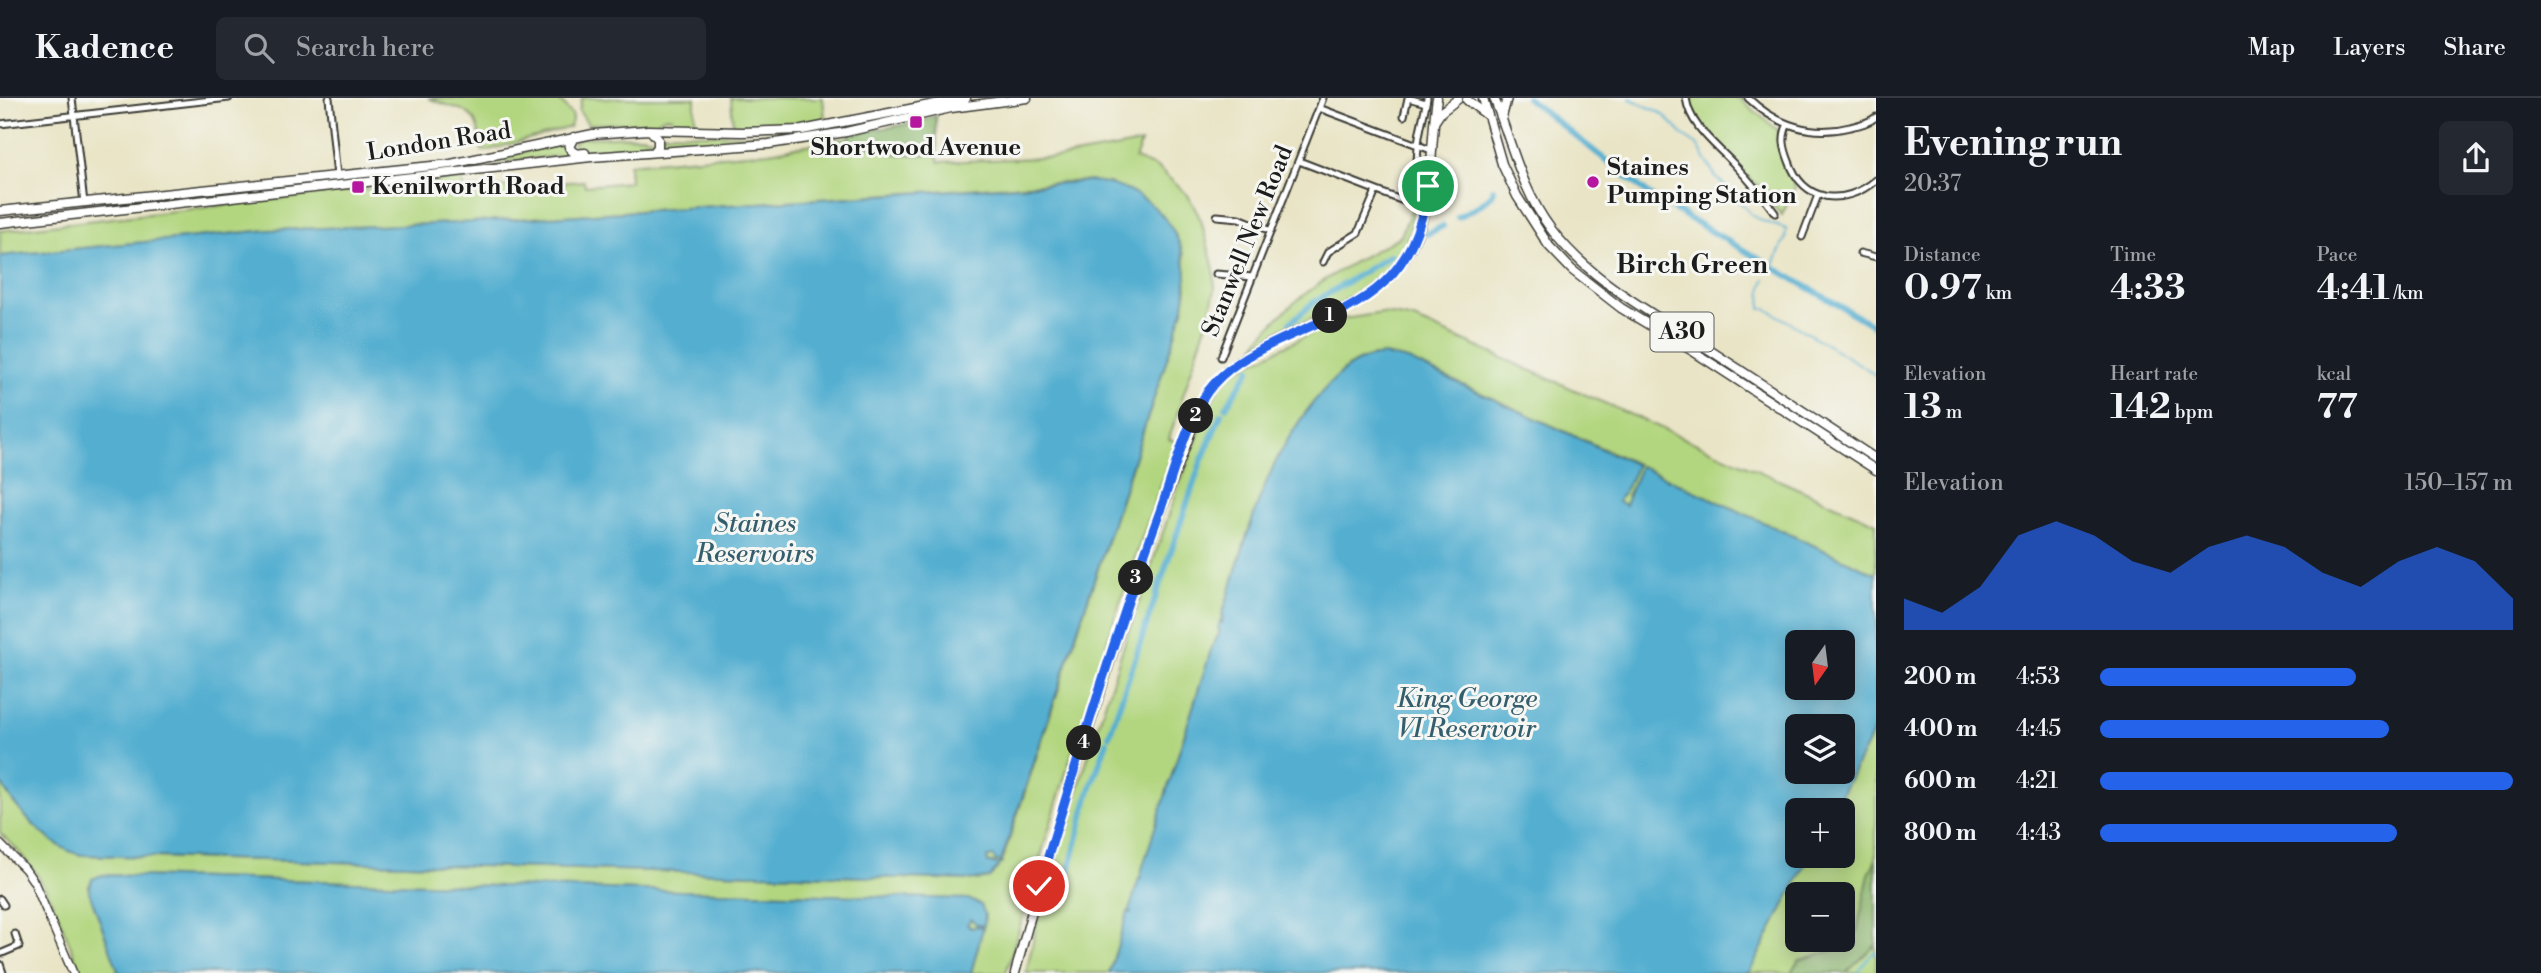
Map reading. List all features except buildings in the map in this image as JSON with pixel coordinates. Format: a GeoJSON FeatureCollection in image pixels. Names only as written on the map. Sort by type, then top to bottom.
{"type":"FeatureCollection","features":[{"type":"Feature","properties":{"kind":"main road","name":"London Road"},"geometry":{"type":"LineString","coordinates":[[0,211],[476,160],[574,137],[648,130],[802,130],[966,98]]}},
{"type":"Feature","properties":{"kind":"main road"},"geometry":{"type":"LineString","coordinates":[[0,223],[424,174],[636,153],[796,141],[951,108],[1027,98]]}},
{"type":"Feature","properties":{"kind":"main road"},"geometry":{"type":"LineString","coordinates":[[1015,973],[1039,886],[1137,576],[1185,441],[1205,396],[1222,375],[1245,358],[1360,300],[1386,282],[1397,270],[1421,223],[1428,186],[1437,98]]}},
{"type":"Feature","properties":{"kind":"main road","name":"A30"},"geometry":{"type":"LineString","coordinates":[[1483,98],[1502,164],[1517,197],[1549,246],[1572,270],[1621,308],[1876,470]]}},
{"type":"Feature","properties":{"kind":"main road","name":"A30"},"geometry":{"type":"LineString","coordinates":[[1494,98],[1514,160],[1528,192],[1550,228],[1569,251],[1624,295],[1876,458]]}},
{"type":"Feature","properties":{"kind":"main road"},"geometry":{"type":"LineString","coordinates":[[1502,117],[1507,98]]}},
{"type":"Feature","properties":{"kind":"main road"},"geometry":{"type":"LineString","coordinates":[[1433,123],[1441,112],[1463,99],[1490,117]]}},
{"type":"Feature","properties":{"kind":"main road"},"geometry":{"type":"LineString","coordinates":[[648,130],[654,132],[659,139],[654,152]]}},
{"type":"Feature","properties":{"kind":"main road"},"geometry":{"type":"LineString","coordinates":[[574,137],[569,147],[577,154],[624,150],[636,153]]}},
{"type":"Feature","properties":{"kind":"main road"},"geometry":{"type":"LineString","coordinates":[[0,844],[20,863],[34,882],[73,973]]}},
{"type":"Feature","properties":{"kind":"street"},"geometry":{"type":"LineString","coordinates":[[72,98],[84,204]]}},
{"type":"Feature","properties":{"kind":"street"},"geometry":{"type":"LineString","coordinates":[[0,124],[229,98]]}},
{"type":"Feature","properties":{"kind":"street"},"geometry":{"type":"LineString","coordinates":[[329,98],[337,176]]}},
{"type":"Feature","properties":{"kind":"street","name":"Stanwell New Road"},"geometry":{"type":"LineString","coordinates":[[1221,357],[1323,98]]}},
{"type":"Feature","properties":{"kind":"street"},"geometry":{"type":"LineString","coordinates":[[1298,161],[1406,202],[1409,200],[1427,101],[1408,98],[1404,116]]}},
{"type":"Feature","properties":{"kind":"street"},"geometry":{"type":"LineString","coordinates":[[1686,98],[1687,108],[1700,131],[1775,212]]}},
{"type":"Feature","properties":{"kind":"street"},"geometry":{"type":"LineString","coordinates":[[1748,98],[1768,114],[1788,124],[1816,131],[1832,131],[1875,121]]}},
{"type":"Feature","properties":{"kind":"street"},"geometry":{"type":"LineString","coordinates":[[1319,108],[1430,150]]}},
{"type":"Feature","properties":{"kind":"street"},"geometry":{"type":"LineString","coordinates":[[1788,124],[1783,140],[1792,173],[1803,187],[1828,197],[1850,195],[1875,183]]}},
{"type":"Feature","properties":{"kind":"street"},"geometry":{"type":"LineString","coordinates":[[1323,262],[1328,252],[1358,233],[1376,191]]}},
{"type":"Feature","properties":{"kind":"street"},"geometry":{"type":"LineString","coordinates":[[1802,237],[1818,195]]}},
{"type":"Feature","properties":{"kind":"street"},"geometry":{"type":"LineString","coordinates":[[1239,218],[1240,210]]}},
{"type":"Feature","properties":{"kind":"street"},"geometry":{"type":"LineString","coordinates":[[1217,216],[1239,218],[1271,231]]}},
{"type":"Feature","properties":{"kind":"street"},"geometry":{"type":"LineString","coordinates":[[1805,230],[1813,233]]}},
{"type":"Feature","properties":{"kind":"street"},"geometry":{"type":"LineString","coordinates":[[1860,253],[1876,257]]}},
{"type":"Feature","properties":{"kind":"street"},"geometry":{"type":"LineString","coordinates":[[1216,274],[1253,277]]}},
{"type":"Feature","properties":{"kind":"street"},"geometry":{"type":"LineString","coordinates":[[1232,285],[1233,276]]}},
{"type":"Feature","properties":{"kind":"street"},"geometry":{"type":"LineString","coordinates":[[0,898],[4,905]]}},
{"type":"Feature","properties":{"kind":"street"},"geometry":{"type":"LineString","coordinates":[[0,954],[19,946],[15,934]]}},
{"type":"Feature","properties":{"kind":"green space"},"geometry":{"type":"Polygon","coordinates":[[[428,98],[558,98],[573,116],[570,127],[482,151],[473,118],[460,109],[428,98]]]}},
{"type":"Feature","properties":{"kind":"green space"},"geometry":{"type":"Polygon","coordinates":[[[582,98],[695,98],[695,124],[674,124],[672,117],[663,117],[655,123],[588,124],[579,111],[582,98]]]}},
{"type":"Feature","properties":{"kind":"green space"},"geometry":{"type":"Polygon","coordinates":[[[731,98],[823,98],[825,119],[777,127],[733,126],[731,98]]]}},
{"type":"Feature","properties":{"kind":"green space"},"geometry":{"type":"Polygon","coordinates":[[[1688,98],[1739,98],[1779,131],[1780,147],[1795,187],[1782,215],[1769,202],[1771,197],[1763,188],[1752,182],[1706,133],[1688,98]]]}},
{"type":"Feature","properties":{"kind":"green space"},"geometry":{"type":"Polygon","coordinates":[[[951,103],[954,105],[801,136],[663,147],[664,139],[661,133],[755,135],[951,103]]]}},
{"type":"Feature","properties":{"kind":"green space"},"geometry":{"type":"Polygon","coordinates":[[[936,116],[937,155],[892,154],[851,141],[849,134],[920,122],[936,116]]]}},
{"type":"Feature","properties":{"kind":"green space"},"geometry":{"type":"Polygon","coordinates":[[[850,137],[851,141],[892,154],[937,155],[939,162],[1063,157],[1141,143],[1135,159],[1158,168],[1188,195],[1201,220],[1214,269],[1215,290],[1208,319],[1169,439],[1177,442],[1108,640],[1006,973],[971,973],[983,928],[972,928],[967,924],[971,919],[976,923],[985,920],[981,905],[968,899],[102,875],[92,879],[88,888],[119,973],[81,973],[41,881],[0,833],[0,781],[24,815],[46,836],[82,855],[973,880],[984,879],[995,862],[988,863],[987,857],[993,856],[1002,862],[1184,307],[1187,289],[1184,254],[1172,228],[1110,183],[1084,181],[457,223],[268,230],[0,256],[0,231],[462,178],[464,190],[584,181],[585,186],[630,182],[629,164],[769,152],[850,137]]]}},
{"type":"Feature","properties":{"kind":"green space"},"geometry":{"type":"Polygon","coordinates":[[[581,138],[652,138],[653,147],[581,151],[574,148],[573,142],[581,138]]]}},
{"type":"Feature","properties":{"kind":"green space"},"geometry":{"type":"Polygon","coordinates":[[[566,143],[566,152],[569,155],[454,167],[566,143]]]}},
{"type":"Feature","properties":{"kind":"green space"},"geometry":{"type":"Polygon","coordinates":[[[1415,208],[1402,249],[1374,282],[1336,307],[1254,346],[1286,310],[1321,282],[1401,236],[1411,210],[1415,208]]]}},
{"type":"Feature","properties":{"kind":"green space"},"geometry":{"type":"Polygon","coordinates":[[[1382,313],[1414,319],[1876,523],[1876,574],[1641,466],[1625,505],[1617,502],[1637,464],[1408,360],[1380,356],[1358,361],[1330,384],[1301,420],[1285,445],[1259,499],[1222,615],[1225,616],[1223,623],[1220,622],[1220,632],[1212,647],[1140,877],[1142,876],[1141,881],[1129,911],[1163,922],[1161,925],[1128,913],[1109,973],[1026,973],[1044,892],[1047,891],[1122,651],[1180,483],[1218,385],[1237,370],[1337,320],[1382,313]]]}},
{"type":"Feature","properties":{"kind":"green space"},"geometry":{"type":"Polygon","coordinates":[[[1876,727],[1876,973],[1749,973],[1785,904],[1785,952],[1855,952],[1855,882],[1796,882],[1804,868],[1855,868],[1855,798],[1839,798],[1846,784],[1855,784],[1855,768],[1876,727]]]}},
{"type":"Feature","properties":{"kind":"green space"},"geometry":{"type":"Polygon","coordinates":[[[1876,859],[1876,945],[1846,973],[1792,973],[1799,960],[1827,952],[1855,952],[1855,933],[1869,874],[1876,859]]]}},
{"type":"Feature","properties":{"kind":"water","name":"Staines Reservoirs"},"geometry":{"type":"Polygon","coordinates":[[[1094,181],[1138,196],[1155,208],[1168,223],[1178,241],[1184,261],[1184,307],[1001,862],[993,856],[987,857],[988,863],[1001,864],[989,878],[973,880],[82,855],[47,837],[24,815],[6,792],[0,781],[0,256],[268,230],[457,223],[1094,181]]]}},
{"type":"Feature","properties":{"kind":"water","name":"King George VI Reservoir"},"geometry":{"type":"Polygon","coordinates":[[[1384,355],[1408,360],[1637,465],[1618,501],[1625,505],[1640,466],[1876,574],[1876,727],[1855,768],[1855,714],[1785,714],[1785,784],[1846,784],[1839,798],[1785,798],[1785,868],[1804,868],[1796,882],[1785,882],[1785,904],[1749,973],[1109,973],[1128,912],[1132,913],[1129,911],[1139,878],[1142,879],[1140,877],[1143,866],[1212,647],[1220,632],[1220,621],[1223,621],[1221,620],[1250,526],[1285,444],[1322,392],[1342,372],[1357,362],[1384,355]]]}},
{"type":"Feature","properties":{"kind":"water"},"geometry":{"type":"Polygon","coordinates":[[[102,875],[968,899],[981,905],[985,915],[984,926],[971,919],[967,924],[972,928],[983,928],[971,973],[119,973],[89,892],[92,879],[102,875]]]}},
{"type":"Feature","properties":{"kind":"waterway"},"geometry":{"type":"LineString","coordinates":[[1527,98],[1654,198],[1876,327]]}},
{"type":"Feature","properties":{"kind":"waterway"},"geometry":{"type":"LineString","coordinates":[[1629,98],[1663,114],[1685,137],[1697,145],[1716,177],[1751,214],[1762,221],[1786,229],[1785,239],[1774,264]]}},
{"type":"Feature","properties":{"kind":"waterway"},"geometry":{"type":"LineString","coordinates":[[1458,217],[1480,205],[1492,195],[1493,189]]}},
{"type":"Feature","properties":{"kind":"waterway"},"geometry":{"type":"LineString","coordinates":[[1427,234],[1443,226]]}},
{"type":"Feature","properties":{"kind":"waterway"},"geometry":{"type":"LineString","coordinates":[[1290,323],[1313,303],[1391,255]]}},
{"type":"Feature","properties":{"kind":"waterway"},"geometry":{"type":"LineString","coordinates":[[1765,279],[1761,309],[1767,309],[1876,376]]}},
{"type":"Feature","properties":{"kind":"waterway"},"geometry":{"type":"LineString","coordinates":[[1226,407],[1250,369]]}},
{"type":"Feature","properties":{"kind":"waterway"},"geometry":{"type":"LineString","coordinates":[[1109,736],[1201,462],[1221,414]]}},
{"type":"Feature","properties":{"kind":"waterway"},"geometry":{"type":"LineString","coordinates":[[1069,871],[1089,793],[1107,742]]}},
{"type":"Feature","properties":{"kind":"waterway"},"geometry":{"type":"LineString","coordinates":[[1857,973],[1872,954],[1876,953]]}},
{"type":"Feature","properties":{"kind":"place","name":"Shortwood Avenue"},"geometry":{"type":"Point","coordinates":[916,122]}},
{"type":"Feature","properties":{"kind":"place","name":"Staines Pumping Station"},"geometry":{"type":"Point","coordinates":[1593,182]}},
{"type":"Feature","properties":{"kind":"place","name":"Kenilworth Road"},"geometry":{"type":"Point","coordinates":[358,187]}},
{"type":"Feature","properties":{"kind":"district","name":"Birch Green"},"geometry":{"type":"Point","coordinates":[1692,265]}},
{"type":"Feature","properties":{"kind":"route"},"geometry":{"type":"LineString","coordinates":[[1039,886],[1137,576],[1185,441],[1205,396],[1222,375],[1245,358],[1360,300],[1386,282],[1405,258],[1417,234],[1428,186]]}}]}
